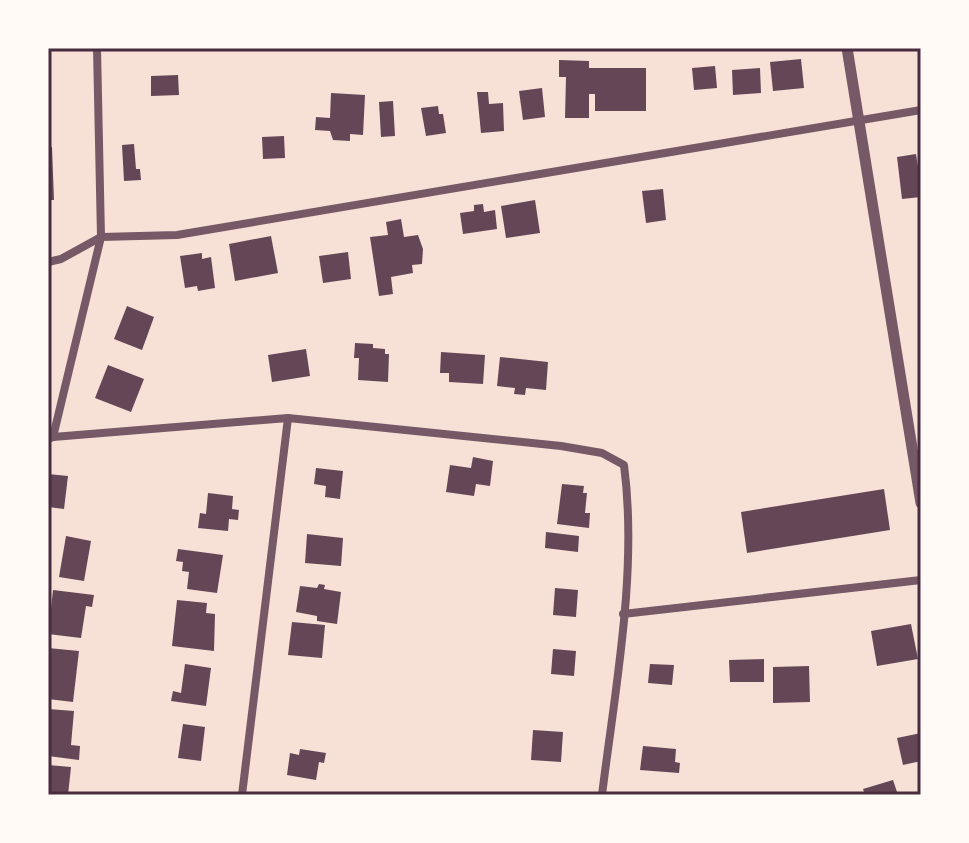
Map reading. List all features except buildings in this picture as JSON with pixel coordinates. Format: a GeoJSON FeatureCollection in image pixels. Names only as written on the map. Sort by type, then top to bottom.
{"type":"FeatureCollection","features":[{"type":"Feature","properties":{"kind":"street"},"geometry":{"type":"LineString","coordinates":[[97,48],[101,237],[50,438],[288,418],[561,446],[602,453],[624,465],[629,505],[623,614],[602,795]]}},
{"type":"Feature","properties":{"kind":"street"},"geometry":{"type":"LineString","coordinates":[[847,48],[921,503]]}},
{"type":"Feature","properties":{"kind":"street"},"geometry":{"type":"LineString","coordinates":[[48,262],[61,259],[101,237],[177,235],[921,110]]}},
{"type":"Feature","properties":{"kind":"street"},"geometry":{"type":"LineString","coordinates":[[242,795],[288,418]]}},
{"type":"Feature","properties":{"kind":"street"},"geometry":{"type":"LineString","coordinates":[[623,614],[921,580]]}}]}
